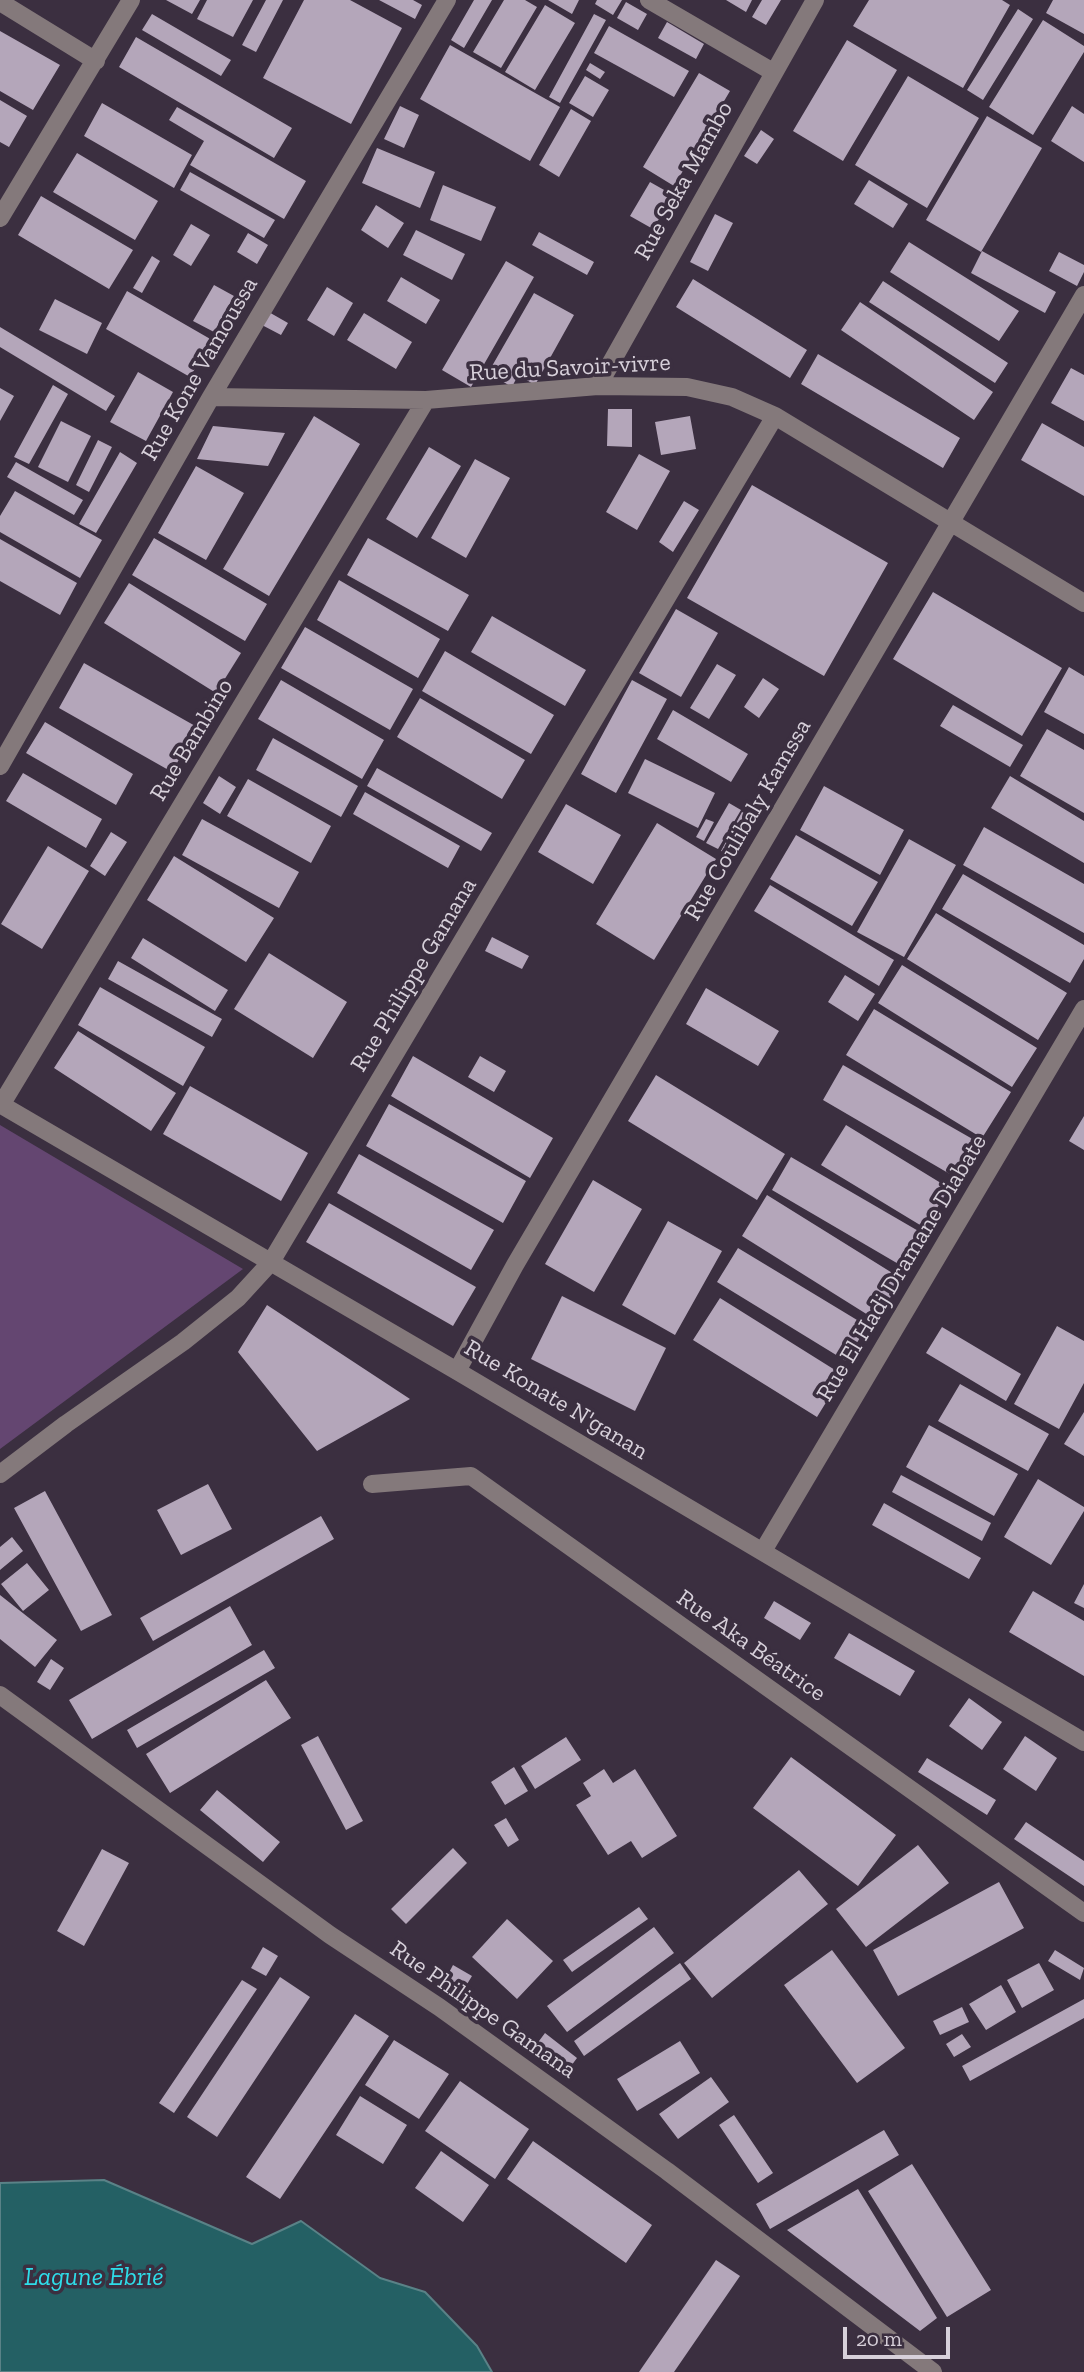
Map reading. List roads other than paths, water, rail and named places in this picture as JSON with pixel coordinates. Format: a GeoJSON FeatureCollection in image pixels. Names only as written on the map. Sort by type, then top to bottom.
{"type":"FeatureCollection","features":[{"type":"Feature","properties":{"kind":"street"},"geometry":{"type":"LineString","coordinates":[[0,218],[131,0]]}},
{"type":"Feature","properties":{"kind":"street","name":"Rue Kone Vamoussa"},"geometry":{"type":"LineString","coordinates":[[0,766],[5,745],[447,0]]}},
{"type":"Feature","properties":{"kind":"street"},"geometry":{"type":"LineString","coordinates":[[649,0],[773,72]]}},
{"type":"Feature","properties":{"kind":"street","name":"Rue Seka Mambo"},"geometry":{"type":"LineString","coordinates":[[598,386],[815,0]]}},
{"type":"Feature","properties":{"kind":"street"},"geometry":{"type":"LineString","coordinates":[[0,2],[96,61]]}},
{"type":"Feature","properties":{"kind":"street","name":"Rue Coulibaly Kamssa"},"geometry":{"type":"LineString","coordinates":[[457,1371],[522,1253],[1084,295]]}},
{"type":"Feature","properties":{"kind":"street","name":"Rue du Savoir-vivre"},"geometry":{"type":"LineString","coordinates":[[211,397],[426,400],[598,386],[687,387],[732,397],[775,416],[1084,603]]}},
{"type":"Feature","properties":{"kind":"street","name":"Rue Bambino"},"geometry":{"type":"LineString","coordinates":[[1,1105],[426,400]]}},
{"type":"Feature","properties":{"kind":"street","name":"Rue Philippe Gamana"},"geometry":{"type":"LineString","coordinates":[[0,1474],[183,1342],[237,1298],[271,1262],[775,416]]}},
{"type":"Feature","properties":{"kind":"street","name":"Rue El Hadj Dramane Diabate"},"geometry":{"type":"LineString","coordinates":[[763,1551],[1084,1009]]}},
{"type":"Feature","properties":{"kind":"street","name":"Rue Konate N'ganan"},"geometry":{"type":"LineString","coordinates":[[1,1105],[1084,1742]]}},
{"type":"Feature","properties":{"kind":"street","name":"Rue Aka Béatrice"},"geometry":{"type":"LineString","coordinates":[[372,1484],[471,1476],[1084,1913]]}},
{"type":"Feature","properties":{"kind":"street","name":"Rue Philippe Gamana"},"geometry":{"type":"LineString","coordinates":[[0,1695],[330,1935],[439,2007],[667,2171],[933,2372]]}},
{"type":"Feature","properties":{"kind":"water","name":"Lagune Ébrié"},"geometry":{"type":"Polygon","coordinates":[[[104,2180],[252,2244],[301,2221],[380,2278],[425,2292],[477,2346],[492,2372],[0,2372],[0,2183],[104,2180]]]}}]}
